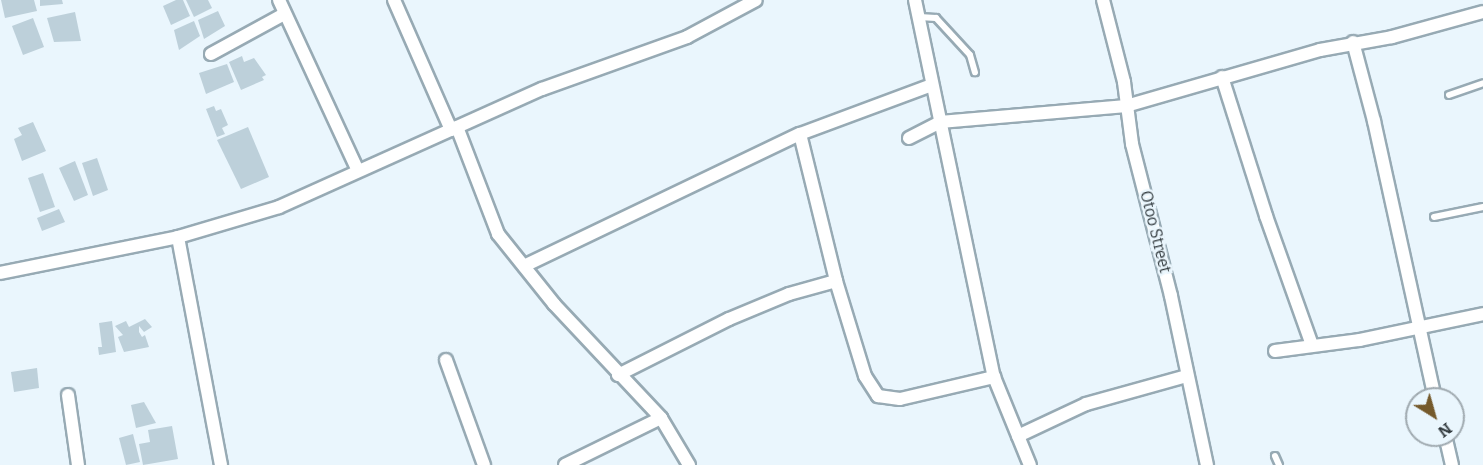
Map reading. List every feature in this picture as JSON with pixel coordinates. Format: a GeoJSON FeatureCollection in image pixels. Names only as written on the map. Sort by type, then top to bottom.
{"type":"FeatureCollection","features":[{"type":"Feature","properties":{"kind":"street"},"geometry":{"type":"LineString","coordinates":[[279,0],[357,169]]}},
{"type":"Feature","properties":{"kind":"street"},"geometry":{"type":"LineString","coordinates":[[394,0],[454,129],[498,234],[618,375],[661,418],[688,465]]}},
{"type":"Feature","properties":{"kind":"street"},"geometry":{"type":"LineString","coordinates":[[0,273],[178,237],[279,207],[357,169],[542,90],[687,37],[756,0]]}},
{"type":"Feature","properties":{"kind":"street"},"geometry":{"type":"LineString","coordinates":[[915,0],[994,376],[1030,465]]}},
{"type":"Feature","properties":{"kind":"street","name":"Otoo Street"},"geometry":{"type":"LineString","coordinates":[[1103,0],[1207,465]]}},
{"type":"Feature","properties":{"kind":"street"},"geometry":{"type":"LineString","coordinates":[[909,138],[940,122],[1126,106],[1222,77],[1353,42],[1392,37],[1483,12]]}},
{"type":"Feature","properties":{"kind":"street"},"geometry":{"type":"LineString","coordinates":[[211,54],[285,14]]}},
{"type":"Feature","properties":{"kind":"street"},"geometry":{"type":"LineString","coordinates":[[1353,42],[1374,121],[1417,329],[1432,387]]}},
{"type":"Feature","properties":{"kind":"street"},"geometry":{"type":"LineString","coordinates":[[1222,77],[1266,216],[1312,345]]}},
{"type":"Feature","properties":{"kind":"street"},"geometry":{"type":"LineString","coordinates":[[524,266],[800,134],[932,85]]}},
{"type":"Feature","properties":{"kind":"street"},"geometry":{"type":"LineString","coordinates":[[800,134],[836,281],[865,376],[878,396],[900,399],[994,376]]}},
{"type":"Feature","properties":{"kind":"street"},"geometry":{"type":"LineString","coordinates":[[178,237],[221,465]]}},
{"type":"Feature","properties":{"kind":"street"},"geometry":{"type":"LineString","coordinates":[[618,375],[729,319],[789,294],[836,281]]}},
{"type":"Feature","properties":{"kind":"street"},"geometry":{"type":"LineString","coordinates":[[1275,351],[1417,329],[1483,314]]}},
{"type":"Feature","properties":{"kind":"street"},"geometry":{"type":"LineString","coordinates":[[446,360],[484,465]]}},
{"type":"Feature","properties":{"kind":"street"},"geometry":{"type":"LineString","coordinates":[[1018,436],[1086,404],[1187,376]]}},
{"type":"Feature","properties":{"kind":"street"},"geometry":{"type":"LineString","coordinates":[[68,394],[78,465]]}},
{"type":"Feature","properties":{"kind":"street"},"geometry":{"type":"LineString","coordinates":[[565,465],[661,418]]}},
{"type":"Feature","properties":{"kind":"street"},"geometry":{"type":"LineString","coordinates":[[1448,447],[1452,465]]}},
{"type":"Feature","properties":{"kind":"lane"},"geometry":{"type":"LineString","coordinates":[[918,17],[936,18],[970,55],[975,72]]}},
{"type":"Feature","properties":{"kind":"lane"},"geometry":{"type":"LineString","coordinates":[[1449,95],[1483,83]]}},
{"type":"Feature","properties":{"kind":"lane"},"geometry":{"type":"LineString","coordinates":[[1434,217],[1483,207]]}},
{"type":"Feature","properties":{"kind":"lane"},"geometry":{"type":"LineString","coordinates":[[1275,456],[1279,465]]}},
{"type":"Feature","properties":{"kind":"building"},"geometry":{"type":"Polygon","coordinates":[[[1,0],[34,0],[37,11],[5,18],[1,0]]]}},
{"type":"Feature","properties":{"kind":"building"},"geometry":{"type":"Polygon","coordinates":[[[40,0],[62,0],[63,4],[40,6],[40,0]]]}},
{"type":"Feature","properties":{"kind":"building"},"geometry":{"type":"Polygon","coordinates":[[[176,0],[183,0],[190,16],[171,25],[163,6],[176,0]]]}},
{"type":"Feature","properties":{"kind":"building"},"geometry":{"type":"Polygon","coordinates":[[[186,0],[208,0],[212,8],[194,17],[186,0]]]}},
{"type":"Feature","properties":{"kind":"building"},"geometry":{"type":"Polygon","coordinates":[[[218,11],[225,26],[204,39],[198,20],[218,11]]]}},
{"type":"Feature","properties":{"kind":"building"},"geometry":{"type":"Polygon","coordinates":[[[75,12],[81,41],[54,42],[47,18],[75,12]]]}},
{"type":"Feature","properties":{"kind":"building"},"geometry":{"type":"Polygon","coordinates":[[[33,18],[44,47],[23,55],[12,26],[33,18]]]}},
{"type":"Feature","properties":{"kind":"building"},"geometry":{"type":"Polygon","coordinates":[[[194,21],[200,36],[179,50],[174,30],[194,21]]]}},
{"type":"Feature","properties":{"kind":"building"},"geometry":{"type":"Polygon","coordinates":[[[242,56],[244,62],[254,58],[266,75],[262,77],[264,80],[241,90],[229,62],[242,56]]]}},
{"type":"Feature","properties":{"kind":"building"},"geometry":{"type":"Polygon","coordinates":[[[227,64],[234,82],[206,94],[199,73],[227,64]]]}},
{"type":"Feature","properties":{"kind":"building"},"geometry":{"type":"Polygon","coordinates":[[[214,106],[216,111],[221,109],[228,125],[222,128],[225,134],[217,137],[206,109],[214,106]]]}},
{"type":"Feature","properties":{"kind":"building"},"geometry":{"type":"Polygon","coordinates":[[[33,122],[46,151],[22,161],[14,139],[22,135],[18,128],[33,122]]]}},
{"type":"Feature","properties":{"kind":"building"},"geometry":{"type":"Polygon","coordinates":[[[248,127],[269,177],[241,189],[217,140],[248,127]]]}},
{"type":"Feature","properties":{"kind":"building"},"geometry":{"type":"Polygon","coordinates":[[[97,158],[108,190],[93,196],[82,163],[97,158]]]}},
{"type":"Feature","properties":{"kind":"building"},"geometry":{"type":"Polygon","coordinates":[[[75,161],[88,195],[74,201],[59,168],[75,161]]]}},
{"type":"Feature","properties":{"kind":"building"},"geometry":{"type":"Polygon","coordinates":[[[43,173],[55,207],[40,212],[28,178],[43,173]]]}},
{"type":"Feature","properties":{"kind":"building"},"geometry":{"type":"Polygon","coordinates":[[[59,209],[65,222],[42,231],[37,218],[59,209]]]}},
{"type":"Feature","properties":{"kind":"building"},"geometry":{"type":"Polygon","coordinates":[[[145,319],[152,327],[144,332],[139,326],[139,332],[142,337],[145,335],[149,347],[124,352],[118,337],[123,335],[115,326],[126,321],[129,327],[145,319]]]}},
{"type":"Feature","properties":{"kind":"building"},"geometry":{"type":"Polygon","coordinates":[[[112,321],[116,352],[99,355],[98,347],[102,347],[99,323],[112,321]]]}},
{"type":"Feature","properties":{"kind":"building"},"geometry":{"type":"Polygon","coordinates":[[[37,368],[39,388],[14,392],[11,372],[37,368]]]}},
{"type":"Feature","properties":{"kind":"building"},"geometry":{"type":"Polygon","coordinates":[[[144,402],[156,423],[136,428],[131,405],[144,402]]]}},
{"type":"Feature","properties":{"kind":"building"},"geometry":{"type":"Polygon","coordinates":[[[172,426],[178,459],[143,465],[139,444],[150,442],[148,430],[172,426]]]}},
{"type":"Feature","properties":{"kind":"building"},"geometry":{"type":"Polygon","coordinates":[[[133,434],[140,462],[126,465],[119,438],[133,434]]]}}]}
